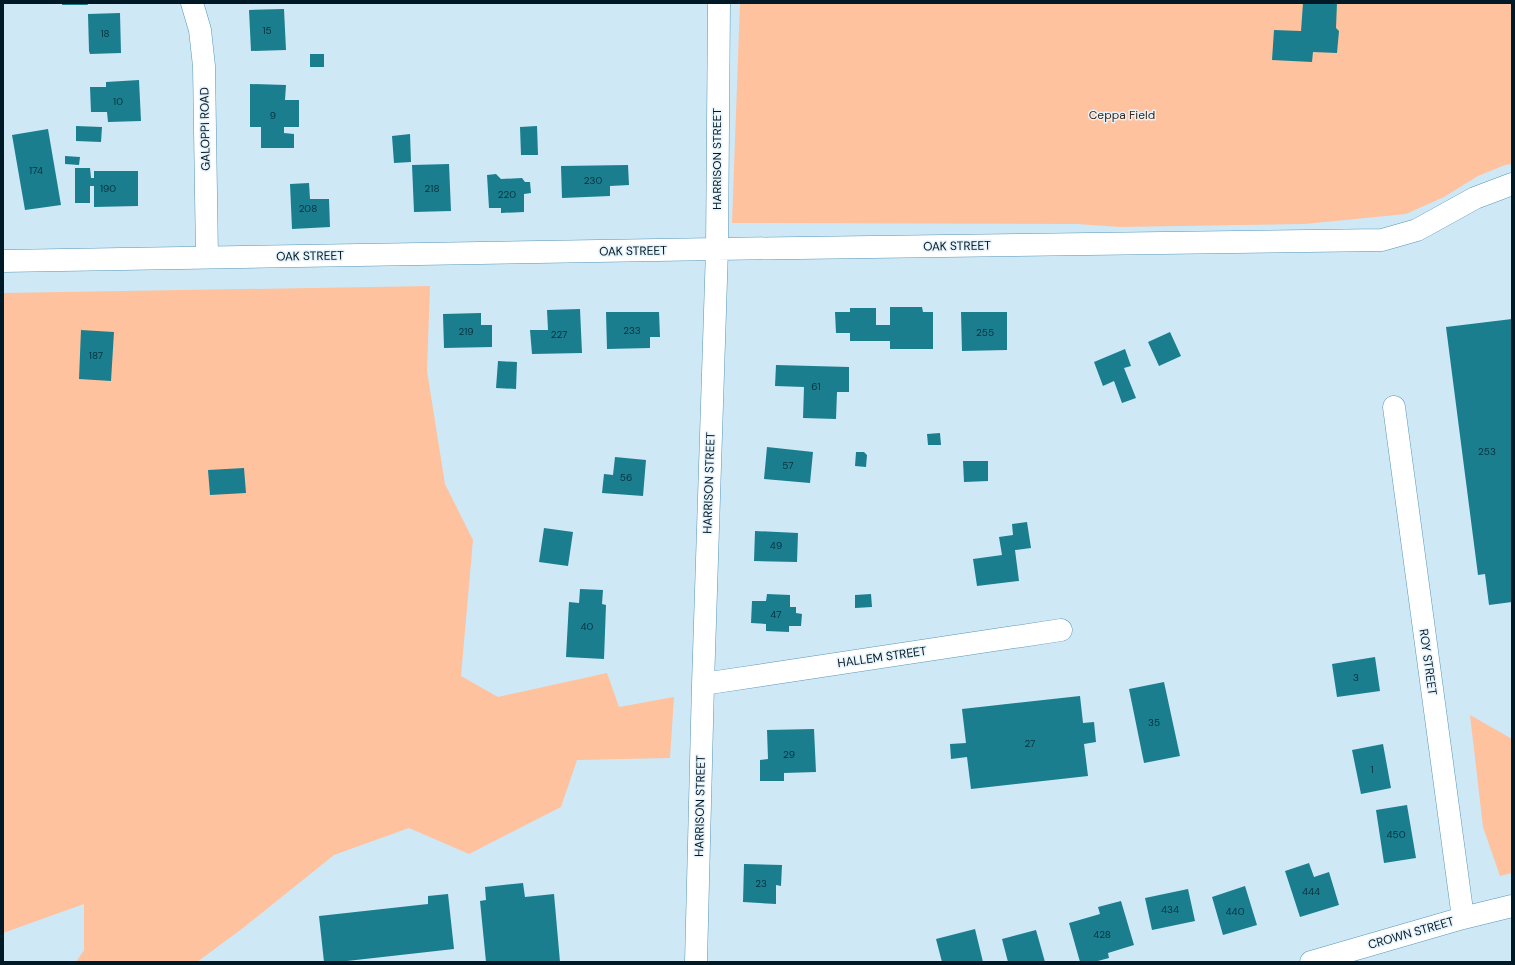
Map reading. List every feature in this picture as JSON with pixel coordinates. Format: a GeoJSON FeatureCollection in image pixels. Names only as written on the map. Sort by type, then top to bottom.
{"type":"FeatureCollection","features":[{"type":"Feature","properties":{"kind":"street","name":"GALOPPI ROAD"},"geometry":{"type":"LineString","coordinates":[[192,3],[200,30],[204,66],[207,257]]}},
{"type":"Feature","properties":{"kind":"street","name":"HARRISON STREET"},"geometry":{"type":"LineString","coordinates":[[696,962],[702,684],[717,249],[718,3]]}},
{"type":"Feature","properties":{"kind":"street","name":"OAK STREET"},"geometry":{"type":"LineString","coordinates":[[3,261],[717,249],[1264,243],[1382,240],[1417,230],[1475,198],[1512,184]]}},
{"type":"Feature","properties":{"kind":"street","name":"ROY STREET"},"geometry":{"type":"LineString","coordinates":[[1394,407],[1462,918]]}},
{"type":"Feature","properties":{"kind":"street","name":"HALLEM STREET"},"geometry":{"type":"LineString","coordinates":[[702,684],[1061,630]]}},
{"type":"Feature","properties":{"kind":"street","name":"CROWN STREET"},"geometry":{"type":"LineString","coordinates":[[1311,962],[1462,918],[1512,906]]}},
{"type":"Feature","properties":{"kind":"green space","name":"Ceppa Field"},"geometry":{"type":"Polygon","coordinates":[[[740,3],[1512,3],[1512,164],[1505,165],[1478,176],[1444,197],[1406,214],[1305,224],[1120,227],[1077,224],[732,223],[740,3]]]}},
{"type":"Feature","properties":{"kind":"green space"},"geometry":{"type":"Polygon","coordinates":[[[430,286],[427,371],[445,484],[473,540],[461,676],[498,697],[607,673],[619,707],[674,697],[670,758],[577,760],[561,807],[469,854],[409,828],[334,855],[243,928],[197,962],[76,962],[84,950],[84,904],[3,933],[3,293],[430,286]]]}},
{"type":"Feature","properties":{"kind":"green space"},"geometry":{"type":"Polygon","coordinates":[[[1470,715],[1512,739],[1512,873],[1500,876],[1483,827],[1470,715]]]}},
{"type":"Feature","properties":{"kind":"building"},"geometry":{"type":"Polygon","coordinates":[[[62,3],[87,3],[88,5],[62,5],[62,3]]]}},
{"type":"Feature","properties":{"kind":"building"},"geometry":{"type":"Polygon","coordinates":[[[1303,3],[1337,3],[1336,28],[1339,31],[1337,53],[1313,52],[1312,62],[1272,60],[1274,30],[1301,31],[1303,3]]]}},
{"type":"Feature","properties":{"kind":"building"},"geometry":{"type":"Polygon","coordinates":[[[284,9],[286,50],[251,51],[249,10],[284,9]]]}},
{"type":"Feature","properties":{"kind":"building"},"geometry":{"type":"Polygon","coordinates":[[[120,13],[121,53],[90,54],[88,14],[120,13]]]}},
{"type":"Feature","properties":{"kind":"building"},"geometry":{"type":"Polygon","coordinates":[[[310,54],[324,54],[324,67],[310,67],[310,54]]]}},
{"type":"Feature","properties":{"kind":"building"},"geometry":{"type":"Polygon","coordinates":[[[139,80],[141,121],[108,122],[107,112],[91,112],[90,87],[106,87],[106,82],[139,80]]]}},
{"type":"Feature","properties":{"kind":"building"},"geometry":{"type":"Polygon","coordinates":[[[250,84],[286,85],[285,100],[299,100],[299,127],[284,127],[284,133],[294,134],[294,148],[261,148],[261,127],[250,127],[250,84]]]}},
{"type":"Feature","properties":{"kind":"building"},"geometry":{"type":"Polygon","coordinates":[[[76,126],[102,127],[101,142],[76,141],[76,126]]]}},
{"type":"Feature","properties":{"kind":"building"},"geometry":{"type":"Polygon","coordinates":[[[537,126],[538,155],[521,155],[520,127],[537,126]]]}},
{"type":"Feature","properties":{"kind":"building"},"geometry":{"type":"Polygon","coordinates":[[[48,129],[61,205],[25,210],[12,135],[48,129]]]}},
{"type":"Feature","properties":{"kind":"building"},"geometry":{"type":"Polygon","coordinates":[[[410,134],[411,162],[394,163],[392,136],[410,134]]]}},
{"type":"Feature","properties":{"kind":"building"},"geometry":{"type":"Polygon","coordinates":[[[65,156],[80,157],[79,165],[65,164],[65,156]]]}},
{"type":"Feature","properties":{"kind":"building"},"geometry":{"type":"Polygon","coordinates":[[[449,164],[451,211],[414,212],[412,165],[449,164]]]}},
{"type":"Feature","properties":{"kind":"building"},"geometry":{"type":"Polygon","coordinates":[[[628,165],[629,185],[610,186],[610,196],[562,198],[561,166],[628,165]]]}},
{"type":"Feature","properties":{"kind":"building"},"geometry":{"type":"Polygon","coordinates":[[[75,168],[90,168],[91,178],[94,178],[94,171],[138,171],[138,206],[94,207],[94,186],[90,186],[90,203],[75,203],[75,168]]]}},
{"type":"Feature","properties":{"kind":"building"},"geometry":{"type":"Polygon","coordinates":[[[496,174],[501,179],[522,178],[525,182],[530,182],[531,193],[524,194],[524,212],[501,213],[501,208],[489,208],[487,175],[496,174]]]}},
{"type":"Feature","properties":{"kind":"building"},"geometry":{"type":"Polygon","coordinates":[[[309,183],[310,199],[329,199],[330,227],[292,229],[290,184],[309,183]]]}},
{"type":"Feature","properties":{"kind":"building"},"geometry":{"type":"Polygon","coordinates":[[[890,307],[922,307],[923,312],[933,312],[933,349],[890,349],[890,341],[850,341],[850,333],[836,333],[835,312],[850,312],[850,308],[876,308],[876,325],[890,325],[890,307]]]}},
{"type":"Feature","properties":{"kind":"building"},"geometry":{"type":"Polygon","coordinates":[[[580,309],[582,353],[532,354],[530,330],[548,330],[547,310],[580,309]]]}},
{"type":"Feature","properties":{"kind":"building"},"geometry":{"type":"Polygon","coordinates":[[[606,312],[659,312],[660,337],[650,337],[650,348],[607,349],[606,312]]]}},
{"type":"Feature","properties":{"kind":"building"},"geometry":{"type":"Polygon","coordinates":[[[961,312],[1007,312],[1007,350],[962,351],[961,312]]]}},
{"type":"Feature","properties":{"kind":"building"},"geometry":{"type":"Polygon","coordinates":[[[481,313],[481,325],[492,325],[492,347],[444,348],[443,314],[481,313]]]}},
{"type":"Feature","properties":{"kind":"building"},"geometry":{"type":"Polygon","coordinates":[[[1512,319],[1512,602],[1489,605],[1485,574],[1478,575],[1446,327],[1512,319]]]}},
{"type":"Feature","properties":{"kind":"building"},"geometry":{"type":"Polygon","coordinates":[[[81,330],[114,332],[111,381],[79,379],[81,330]]]}},
{"type":"Feature","properties":{"kind":"building"},"geometry":{"type":"Polygon","coordinates":[[[1170,332],[1181,356],[1159,366],[1148,342],[1170,332]]]}},
{"type":"Feature","properties":{"kind":"building"},"geometry":{"type":"Polygon","coordinates":[[[1125,349],[1131,366],[1124,368],[1136,398],[1122,403],[1114,381],[1103,386],[1094,362],[1125,349]]]}},
{"type":"Feature","properties":{"kind":"building"},"geometry":{"type":"Polygon","coordinates":[[[498,361],[517,362],[516,389],[496,388],[498,361]]]}},
{"type":"Feature","properties":{"kind":"building"},"geometry":{"type":"Polygon","coordinates":[[[776,365],[849,367],[849,392],[837,392],[836,419],[803,418],[804,387],[775,386],[776,365]]]}},
{"type":"Feature","properties":{"kind":"building"},"geometry":{"type":"Polygon","coordinates":[[[940,433],[941,445],[928,445],[927,434],[940,433]]]}},
{"type":"Feature","properties":{"kind":"building"},"geometry":{"type":"Polygon","coordinates":[[[767,447],[813,452],[810,483],[764,479],[767,447]]]}},
{"type":"Feature","properties":{"kind":"building"},"geometry":{"type":"Polygon","coordinates":[[[856,452],[864,452],[867,455],[866,467],[855,466],[856,452]]]}},
{"type":"Feature","properties":{"kind":"building"},"geometry":{"type":"Polygon","coordinates":[[[615,457],[646,460],[643,496],[602,493],[604,474],[613,475],[615,457]]]}},
{"type":"Feature","properties":{"kind":"building"},"geometry":{"type":"Polygon","coordinates":[[[963,461],[988,461],[988,481],[964,482],[963,461]]]}},
{"type":"Feature","properties":{"kind":"building"},"geometry":{"type":"Polygon","coordinates":[[[244,468],[246,493],[210,495],[208,470],[244,468]]]}},
{"type":"Feature","properties":{"kind":"building"},"geometry":{"type":"Polygon","coordinates":[[[1027,522],[1031,548],[1015,550],[1019,581],[977,586],[973,559],[1002,555],[999,537],[1013,535],[1012,524],[1027,522]]]}},
{"type":"Feature","properties":{"kind":"building"},"geometry":{"type":"Polygon","coordinates":[[[544,528],[573,532],[568,566],[539,562],[544,528]]]}},
{"type":"Feature","properties":{"kind":"building"},"geometry":{"type":"Polygon","coordinates":[[[755,531],[798,533],[797,562],[754,561],[755,531]]]}},
{"type":"Feature","properties":{"kind":"building"},"geometry":{"type":"Polygon","coordinates":[[[580,589],[603,590],[602,604],[606,605],[604,659],[566,657],[569,602],[579,603],[580,589]]]}},
{"type":"Feature","properties":{"kind":"building"},"geometry":{"type":"Polygon","coordinates":[[[767,594],[790,595],[790,607],[796,607],[796,613],[802,614],[801,626],[789,626],[789,632],[766,631],[766,624],[751,623],[752,601],[766,601],[767,594]]]}},
{"type":"Feature","properties":{"kind":"building"},"geometry":{"type":"Polygon","coordinates":[[[871,594],[872,607],[855,608],[855,595],[871,594]]]}},
{"type":"Feature","properties":{"kind":"building"},"geometry":{"type":"Polygon","coordinates":[[[1375,657],[1380,691],[1337,697],[1332,664],[1375,657]]]}},
{"type":"Feature","properties":{"kind":"building"},"geometry":{"type":"Polygon","coordinates":[[[1164,682],[1180,756],[1144,763],[1129,689],[1164,682]]]}},
{"type":"Feature","properties":{"kind":"building"},"geometry":{"type":"Polygon","coordinates":[[[1080,696],[1083,723],[1094,722],[1096,742],[1084,744],[1088,776],[971,789],[967,757],[951,759],[950,744],[966,743],[962,709],[1080,696]]]}},
{"type":"Feature","properties":{"kind":"building"},"geometry":{"type":"Polygon","coordinates":[[[814,729],[816,772],[784,773],[784,781],[760,781],[760,760],[768,759],[767,730],[814,729]]]}},
{"type":"Feature","properties":{"kind":"building"},"geometry":{"type":"Polygon","coordinates":[[[1383,744],[1391,788],[1361,794],[1352,750],[1383,744]]]}},
{"type":"Feature","properties":{"kind":"building"},"geometry":{"type":"Polygon","coordinates":[[[1407,805],[1416,858],[1384,863],[1376,810],[1407,805]]]}},
{"type":"Feature","properties":{"kind":"building"},"geometry":{"type":"Polygon","coordinates":[[[1309,863],[1314,877],[1329,872],[1339,905],[1300,917],[1285,871],[1309,863]]]}},
{"type":"Feature","properties":{"kind":"building"},"geometry":{"type":"Polygon","coordinates":[[[744,864],[782,865],[781,886],[776,885],[776,904],[743,902],[744,864]]]}},
{"type":"Feature","properties":{"kind":"building"},"geometry":{"type":"Polygon","coordinates":[[[523,883],[525,897],[554,894],[560,962],[486,962],[480,901],[486,900],[485,887],[523,883]]]}},
{"type":"Feature","properties":{"kind":"building"},"geometry":{"type":"Polygon","coordinates":[[[1245,886],[1257,925],[1223,935],[1212,897],[1245,886]]]}},
{"type":"Feature","properties":{"kind":"building"},"geometry":{"type":"Polygon","coordinates":[[[1188,889],[1195,921],[1152,930],[1145,898],[1188,889]]]}},
{"type":"Feature","properties":{"kind":"building"},"geometry":{"type":"Polygon","coordinates":[[[448,894],[454,949],[338,962],[324,962],[319,916],[428,904],[428,896],[448,894]]]}},
{"type":"Feature","properties":{"kind":"building"},"geometry":{"type":"Polygon","coordinates":[[[1121,901],[1134,945],[1108,953],[1109,958],[1094,962],[1080,962],[1069,923],[1100,914],[1098,907],[1121,901]]]}},
{"type":"Feature","properties":{"kind":"building"},"geometry":{"type":"Polygon","coordinates":[[[975,929],[983,962],[942,962],[936,939],[975,929]]]}},
{"type":"Feature","properties":{"kind":"building"},"geometry":{"type":"Polygon","coordinates":[[[1036,930],[1045,962],[1008,962],[1002,939],[1036,930]]]}}]}
